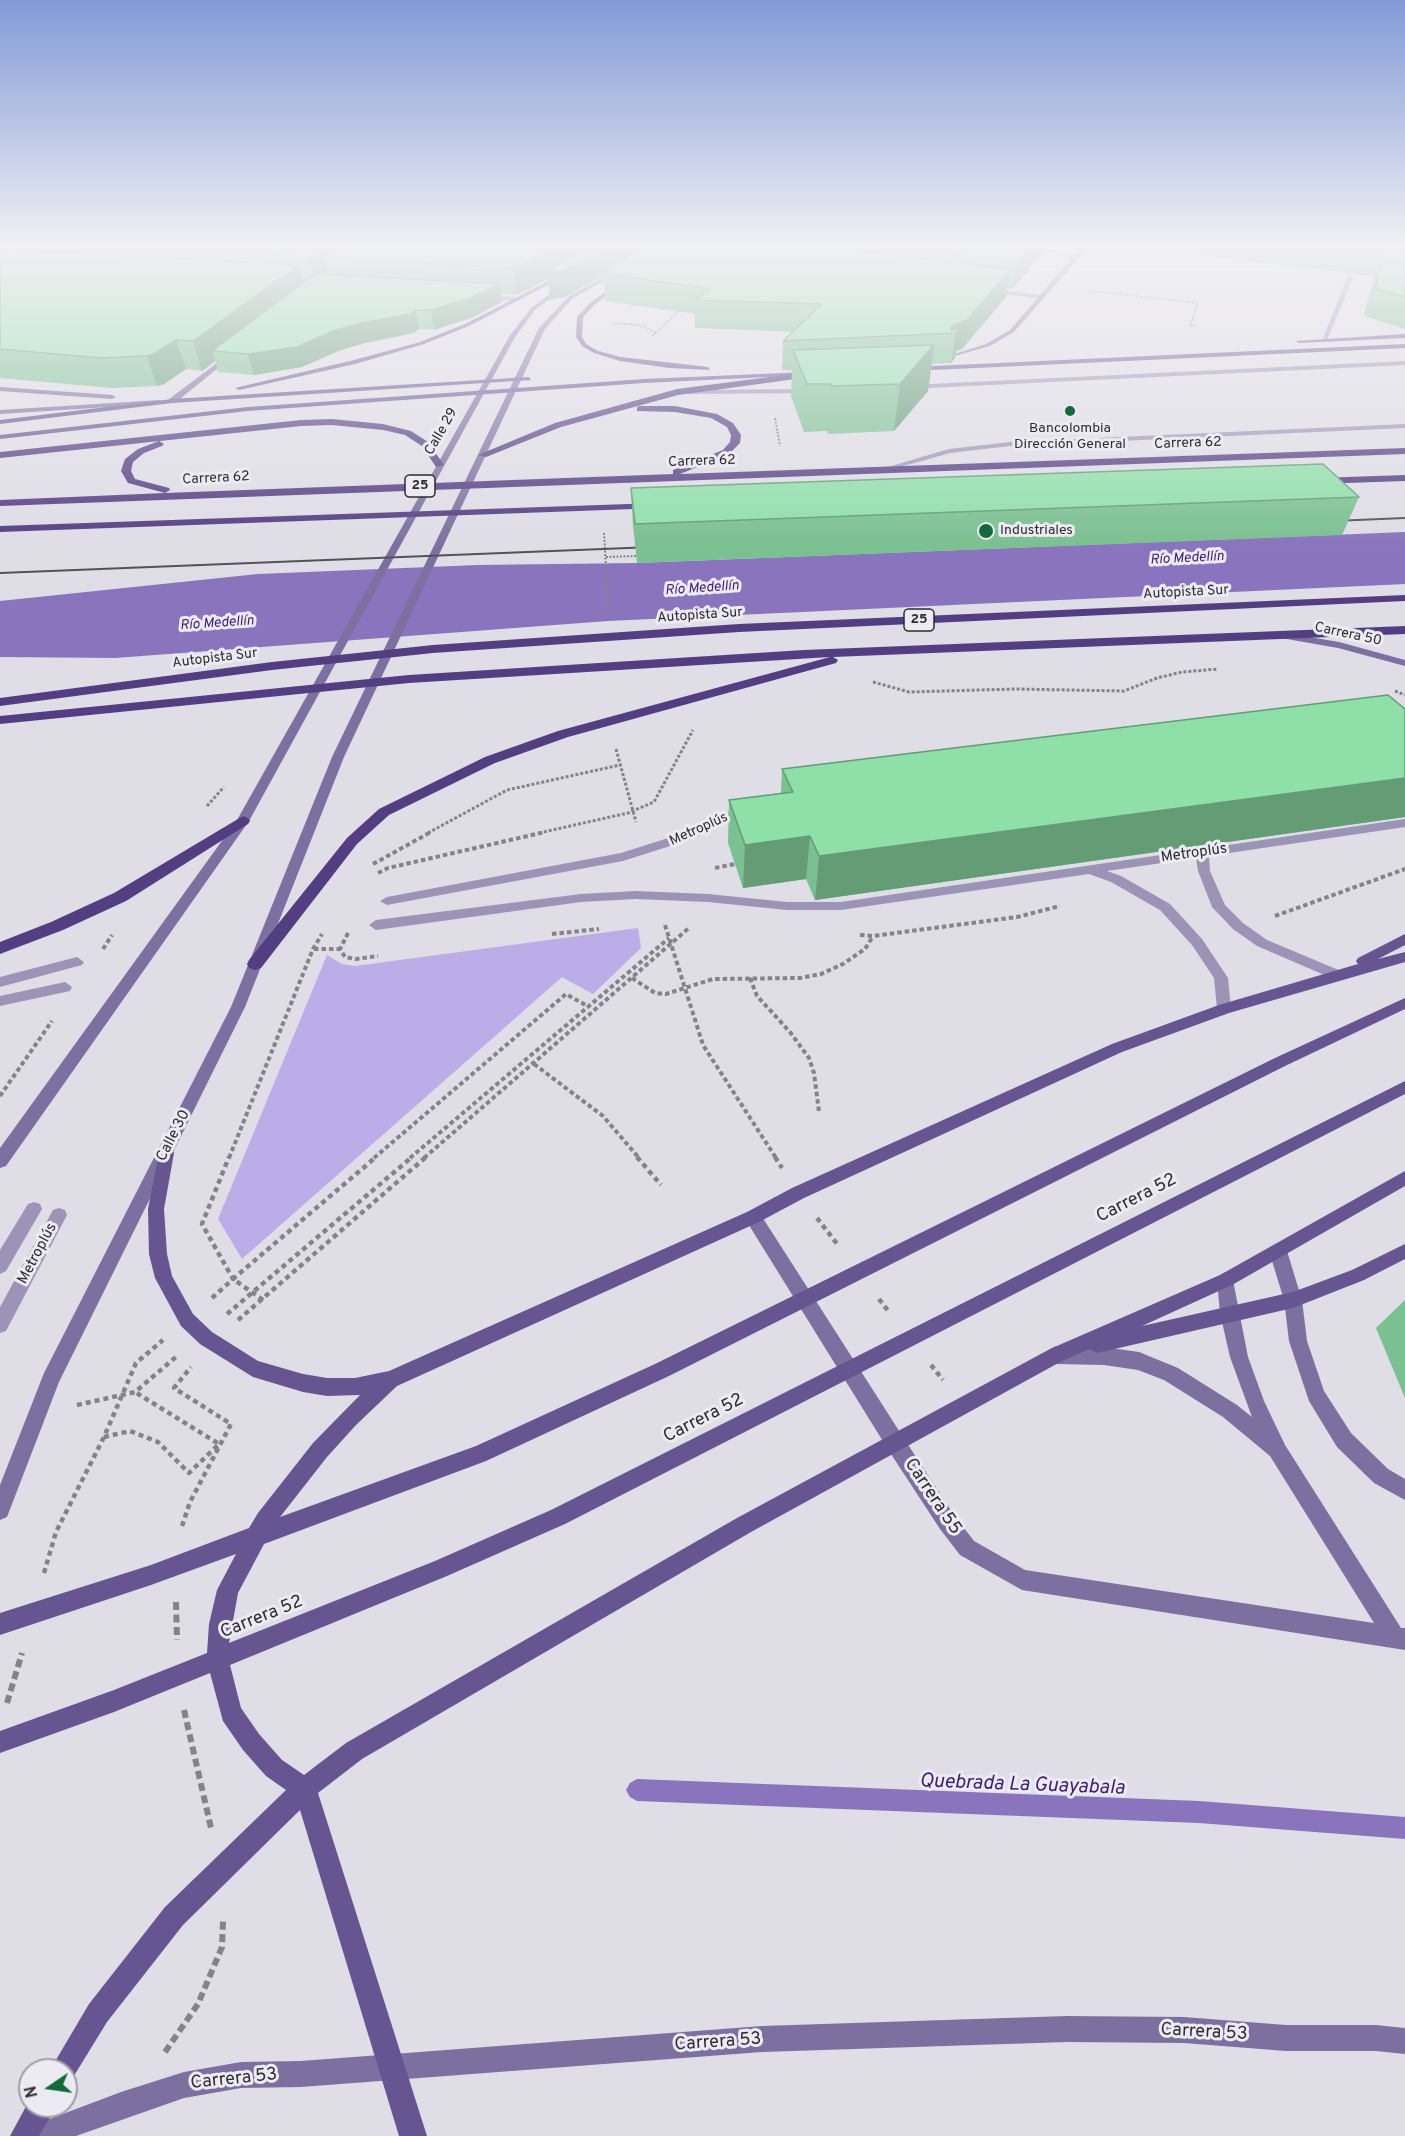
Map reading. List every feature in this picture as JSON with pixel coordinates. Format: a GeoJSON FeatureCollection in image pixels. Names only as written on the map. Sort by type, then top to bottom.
{"type":"FeatureCollection","features":[{"type":"Feature","properties":{"kind":"highway"},"geometry":{"type":"LineString","coordinates":[[483,455],[536,433],[677,392],[820,373]]}},
{"type":"Feature","properties":{"kind":"highway"},"geometry":{"type":"LineString","coordinates":[[602,413],[631,409],[675,409],[714,416],[730,425],[736,435],[735,443],[726,452],[655,479]]}},
{"type":"Feature","properties":{"kind":"highway"},"geometry":{"type":"LineString","coordinates":[[0,455],[291,424],[332,422],[375,425],[408,434],[424,444],[439,465]]}},
{"type":"Feature","properties":{"kind":"highway"},"geometry":{"type":"LineString","coordinates":[[186,495],[131,481],[126,471],[128,461],[141,451],[193,435]]}},
{"type":"Feature","properties":{"kind":"highway","name":"Carrera 62"},"geometry":{"type":"LineString","coordinates":[[0,504],[186,495],[1405,451]]}},
{"type":"Feature","properties":{"kind":"highway"},"geometry":{"type":"LineString","coordinates":[[1310,481],[1405,478]]}},
{"type":"Feature","properties":{"kind":"highway","name":"25"},"geometry":{"type":"LineString","coordinates":[[0,529],[669,506]]}},
{"type":"Feature","properties":{"kind":"highway","name":"Autopista Sur"},"geometry":{"type":"LineString","coordinates":[[0,702],[272,666],[433,649],[740,628],[1405,598]]}},
{"type":"Feature","properties":{"kind":"highway","name":"25"},"geometry":{"type":"LineString","coordinates":[[0,720],[409,679],[804,654],[1405,630]]}},
{"type":"Feature","properties":{"kind":"highway"},"geometry":{"type":"LineString","coordinates":[[255,964],[352,841],[384,812],[432,787],[490,760],[563,734],[860,652]]}},
{"type":"Feature","properties":{"kind":"highway"},"geometry":{"type":"LineString","coordinates":[[0,948],[57,926],[120,897],[243,821]]}},
{"type":"Feature","properties":{"kind":"main road"},"geometry":{"type":"LineString","coordinates":[[0,422],[172,401],[272,381],[387,354],[404,348]]}},
{"type":"Feature","properties":{"kind":"main road","name":"Calle 29"},"geometry":{"type":"LineString","coordinates":[[243,821],[439,465],[508,348]]}},
{"type":"Feature","properties":{"kind":"main road"},"geometry":{"type":"LineString","coordinates":[[483,455],[534,348]]}},
{"type":"Feature","properties":{"kind":"main road"},"geometry":{"type":"LineString","coordinates":[[589,348],[620,359],[708,369]]}},
{"type":"Feature","properties":{"kind":"main road"},"geometry":{"type":"LineString","coordinates":[[950,357],[976,348]]}},
{"type":"Feature","properties":{"kind":"main road"},"geometry":{"type":"LineString","coordinates":[[904,369],[1368,348]]}},
{"type":"Feature","properties":{"kind":"main road"},"geometry":{"type":"LineString","coordinates":[[0,398],[172,401],[239,349]]}},
{"type":"Feature","properties":{"kind":"main road"},"geometry":{"type":"LineString","coordinates":[[939,358],[985,356]]}},
{"type":"Feature","properties":{"kind":"main road"},"geometry":{"type":"LineString","coordinates":[[625,373],[719,368]]}},
{"type":"Feature","properties":{"kind":"main road"},"geometry":{"type":"LineString","coordinates":[[0,436],[259,408],[644,381],[820,373]]}},
{"type":"Feature","properties":{"kind":"main road"},"geometry":{"type":"LineString","coordinates":[[0,412],[542,378]]}},
{"type":"Feature","properties":{"kind":"main road"},"geometry":{"type":"LineString","coordinates":[[0,389],[172,401]]}},
{"type":"Feature","properties":{"kind":"main road","name":"Calle 30"},"geometry":{"type":"LineString","coordinates":[[0,1510],[51,1379],[238,1007],[338,757],[483,455]]}},
{"type":"Feature","properties":{"kind":"main road","name":"Carrera 50"},"geometry":{"type":"LineString","coordinates":[[1285,636],[1339,645],[1405,663]]}},
{"type":"Feature","properties":{"kind":"main road"},"geometry":{"type":"LineString","coordinates":[[0,1161],[243,821]]}},
{"type":"Feature","properties":{"kind":"main road"},"geometry":{"type":"LineString","coordinates":[[1336,975],[1405,939]]}},
{"type":"Feature","properties":{"kind":"main road"},"geometry":{"type":"LineString","coordinates":[[166,1153],[156,1209],[158,1254],[164,1278],[187,1320],[206,1338],[253,1368],[280,1377],[327,1387],[355,1387],[390,1380],[753,1216],[1080,1063],[1155,1032],[1336,975],[1405,957]]}},
{"type":"Feature","properties":{"kind":"main road"},"geometry":{"type":"LineString","coordinates":[[0,1624],[151,1575],[478,1454],[662,1370],[1280,1062],[1405,1003]]}},
{"type":"Feature","properties":{"kind":"main road","name":"Carrera 52"},"geometry":{"type":"LineString","coordinates":[[0,1742],[114,1701],[440,1569],[558,1517],[1405,1086]]}},
{"type":"Feature","properties":{"kind":"main road"},"geometry":{"type":"LineString","coordinates":[[70,2058],[98,2013],[174,1916],[261,1829],[305,1789],[354,1751],[744,1525],[1056,1355],[1226,1280],[1404,1180]]}},
{"type":"Feature","properties":{"kind":"main road","name":"Carrera 55"},"geometry":{"type":"LineString","coordinates":[[753,1216],[946,1522],[967,1548],[1022,1580],[1400,1638]]}},
{"type":"Feature","properties":{"kind":"main road"},"geometry":{"type":"LineString","coordinates":[[1278,1251],[1293,1300],[1298,1341],[1316,1395],[1344,1440],[1381,1476],[1405,1490]]}},
{"type":"Feature","properties":{"kind":"main road"},"geometry":{"type":"LineString","coordinates":[[1056,1355],[1229,1313],[1293,1300],[1358,1275],[1405,1251]]}},
{"type":"Feature","properties":{"kind":"main road"},"geometry":{"type":"LineString","coordinates":[[1226,1280],[1229,1313],[1239,1357],[1255,1403],[1278,1452],[1400,1638]]}},
{"type":"Feature","properties":{"kind":"main road"},"geometry":{"type":"LineString","coordinates":[[1056,1355],[1104,1356],[1139,1361],[1171,1374],[1230,1411],[1278,1452]]}},
{"type":"Feature","properties":{"kind":"main road"},"geometry":{"type":"LineString","coordinates":[[390,1380],[349,1418],[320,1450],[265,1520],[228,1590],[220,1624],[217,1659],[231,1713],[251,1743],[274,1768],[305,1789],[413,2136]]}},
{"type":"Feature","properties":{"kind":"main road","name":"Carrera 53"},"geometry":{"type":"LineString","coordinates":[[41,2136],[121,2105],[184,2085],[241,2075],[301,2074],[762,2039],[1067,2029],[1184,2030],[1286,2038],[1376,2038],[1405,2041]]}},
{"type":"Feature","properties":{"kind":"main road"},"geometry":{"type":"LineString","coordinates":[[24,2136],[34,2118]]}},
{"type":"Feature","properties":{"kind":"street"},"geometry":{"type":"LineString","coordinates":[[904,387],[1360,368],[1405,363]]}},
{"type":"Feature","properties":{"kind":"street"},"geometry":{"type":"LineString","coordinates":[[677,392],[813,391]]}},
{"type":"Feature","properties":{"kind":"street"},"geometry":{"type":"LineString","coordinates":[[882,470],[949,451],[1010,444],[1405,426]]}},
{"type":"Feature","properties":{"kind":"street","name":"Metroplús"},"geometry":{"type":"LineString","coordinates":[[387,901],[623,857],[688,836],[761,801]]}},
{"type":"Feature","properties":{"kind":"street","name":"Metroplús"},"geometry":{"type":"LineString","coordinates":[[376,925],[581,898],[636,895],[708,898],[787,906],[841,906],[1405,823]]}},
{"type":"Feature","properties":{"kind":"street"},"geometry":{"type":"LineString","coordinates":[[1202,853],[1203,872],[1219,907],[1238,926],[1272,948],[1336,975]]}},
{"type":"Feature","properties":{"kind":"street"},"geometry":{"type":"LineString","coordinates":[[1089,870],[1116,879],[1165,907],[1197,942],[1221,978],[1224,1009]]}},
{"type":"Feature","properties":{"kind":"street"},"geometry":{"type":"LineString","coordinates":[[0,982],[77,962]]}},
{"type":"Feature","properties":{"kind":"street"},"geometry":{"type":"LineString","coordinates":[[0,1000],[65,987]]}},
{"type":"Feature","properties":{"kind":"street","name":"Metroplús"},"geometry":{"type":"LineString","coordinates":[[0,1266],[33,1209]]}},
{"type":"Feature","properties":{"kind":"street","name":"Metroplús"},"geometry":{"type":"LineString","coordinates":[[0,1325],[59,1215]]}},
{"type":"Feature","properties":{"kind":"street"},"geometry":{"type":"LineString","coordinates":[[0,1486],[27,1437]]}},
{"type":"Feature","properties":{"kind":"path"},"geometry":{"type":"LineString","coordinates":[[777,412],[774,422],[782,454]]}},
{"type":"Feature","properties":{"kind":"path"},"geometry":{"type":"LineString","coordinates":[[604,527],[609,620]]}},
{"type":"Feature","properties":{"kind":"path"},"geometry":{"type":"LineString","coordinates":[[606,557],[636,556]]}},
{"type":"Feature","properties":{"kind":"path"},"geometry":{"type":"LineString","coordinates":[[872,681],[909,692],[1015,689],[1124,691],[1157,678],[1182,672],[1226,669]]}},
{"type":"Feature","properties":{"kind":"path"},"geometry":{"type":"LineString","coordinates":[[1386,687],[1405,695]]}},
{"type":"Feature","properties":{"kind":"path"},"geometry":{"type":"LineString","coordinates":[[374,878],[382,870],[388,868],[628,813],[654,802],[662,792],[691,731],[698,726]]}},
{"type":"Feature","properties":{"kind":"path"},"geometry":{"type":"LineString","coordinates":[[377,864],[507,790],[620,765]]}},
{"type":"Feature","properties":{"kind":"path"},"geometry":{"type":"LineString","coordinates":[[1238,926],[1273,917],[1405,869]]}},
{"type":"Feature","properties":{"kind":"path"},"geometry":{"type":"LineString","coordinates":[[853,934],[873,936],[1007,918],[1067,904]]}},
{"type":"Feature","properties":{"kind":"path"},"geometry":{"type":"LineString","coordinates":[[686,923],[696,922]]}},
{"type":"Feature","properties":{"kind":"path"},"geometry":{"type":"LineString","coordinates":[[656,924],[666,923]]}},
{"type":"Feature","properties":{"kind":"path"},"geometry":{"type":"LineString","coordinates":[[340,949],[350,928]]}},
{"type":"Feature","properties":{"kind":"path"},"geometry":{"type":"LineString","coordinates":[[550,934],[604,928]]}},
{"type":"Feature","properties":{"kind":"path"},"geometry":{"type":"LineString","coordinates":[[263,1300],[233,1279],[202,1224],[313,949],[324,930]]}},
{"type":"Feature","properties":{"kind":"path"},"geometry":{"type":"LineString","coordinates":[[632,978],[655,993],[666,994],[713,979],[800,978],[821,974],[866,949],[873,936]]}},
{"type":"Feature","properties":{"kind":"path"},"geometry":{"type":"LineString","coordinates":[[225,1315],[669,938],[703,1046],[798,1193],[844,1253]]}},
{"type":"Feature","properties":{"kind":"path"},"geometry":{"type":"LineString","coordinates":[[313,949],[340,949]]}},
{"type":"Feature","properties":{"kind":"path"},"geometry":{"type":"LineString","coordinates":[[340,949],[345,957],[356,959],[379,956]]}},
{"type":"Feature","properties":{"kind":"path"},"geometry":{"type":"LineString","coordinates":[[750,978],[757,996],[790,1032],[809,1058],[814,1073],[819,1112]]}},
{"type":"Feature","properties":{"kind":"path"},"geometry":{"type":"LineString","coordinates":[[43,1576],[56,1532],[104,1437],[136,1363],[567,994],[589,1007]]}},
{"type":"Feature","properties":{"kind":"path"},"geometry":{"type":"LineString","coordinates":[[534,1064],[603,1116],[661,1185]]}},
{"type":"Feature","properties":{"kind":"path"},"geometry":{"type":"LineString","coordinates":[[872,1289],[893,1317]]}},
{"type":"Feature","properties":{"kind":"path"},"geometry":{"type":"LineString","coordinates":[[68,1408],[135,1392],[180,1353]]}},
{"type":"Feature","properties":{"kind":"path"},"geometry":{"type":"LineString","coordinates":[[928,1362],[963,1407]]}},
{"type":"Feature","properties":{"kind":"path"},"geometry":{"type":"LineString","coordinates":[[104,1437],[130,1431],[158,1442],[189,1473],[219,1444],[135,1392]]}},
{"type":"Feature","properties":{"kind":"path"},"geometry":{"type":"LineString","coordinates":[[6,1708],[25,1642]]}},
{"type":"Feature","properties":{"kind":"shaded area"},"geometry":{"type":"Polygon","coordinates":[[[638,928],[641,948],[593,994],[562,977],[242,1259],[218,1219],[327,955],[342,964],[355,966],[638,928]]]}},
{"type":"Feature","properties":{"kind":"water","name":"Río Medellín"},"geometry":{"type":"Polygon","coordinates":[[[1405,532],[1405,584],[608,621],[115,658],[0,657],[0,601],[258,574],[478,565],[637,563],[1405,532]]]}},
{"type":"Feature","properties":{"kind":"building"},"geometry":{"type":"Polygon","coordinates":[[[164,348],[147,356],[101,358],[0,349],[164,348]]]}},
{"type":"Feature","properties":{"kind":"building"},"geometry":{"type":"Polygon","coordinates":[[[216,348],[292,348],[248,354],[212,351],[216,348]]]}},
{"type":"Feature","properties":{"kind":"building"},"geometry":{"type":"Polygon","coordinates":[[[932,348],[900,384],[832,386],[831,384],[807,384],[793,350],[932,348]]]}},
{"type":"Feature","properties":{"kind":"building"},"geometry":{"type":"Polygon","coordinates":[[[1323,464],[1359,497],[635,524],[631,488],[1323,464]]]}},
{"type":"Feature","properties":{"kind":"building"},"geometry":{"type":"Polygon","coordinates":[[[1388,695],[1405,709],[1405,778],[819,856],[810,836],[745,845],[729,800],[793,792],[782,769],[1388,695]]]}},
{"type":"Feature","properties":{"kind":"waterway","name":"Quebrada La Guayabala"},"geometry":{"type":"LineString","coordinates":[[637,1790],[1199,1812],[1405,1828]]}},
{"type":"Feature","properties":{"kind":"railway"},"geometry":{"type":"LineString","coordinates":[[1333,521],[1405,518]]}},
{"type":"Feature","properties":{"kind":"railway"},"geometry":{"type":"LineString","coordinates":[[0,573],[653,547]]}},
{"type":"Feature","properties":{"kind":"place","name":"Bancolombia Dirección General"},"geometry":{"type":"Point","coordinates":[1070,411]}},
{"type":"Feature","properties":{"kind":"place","name":"Industriales"},"geometry":{"type":"Point","coordinates":[986,531]}}]}
